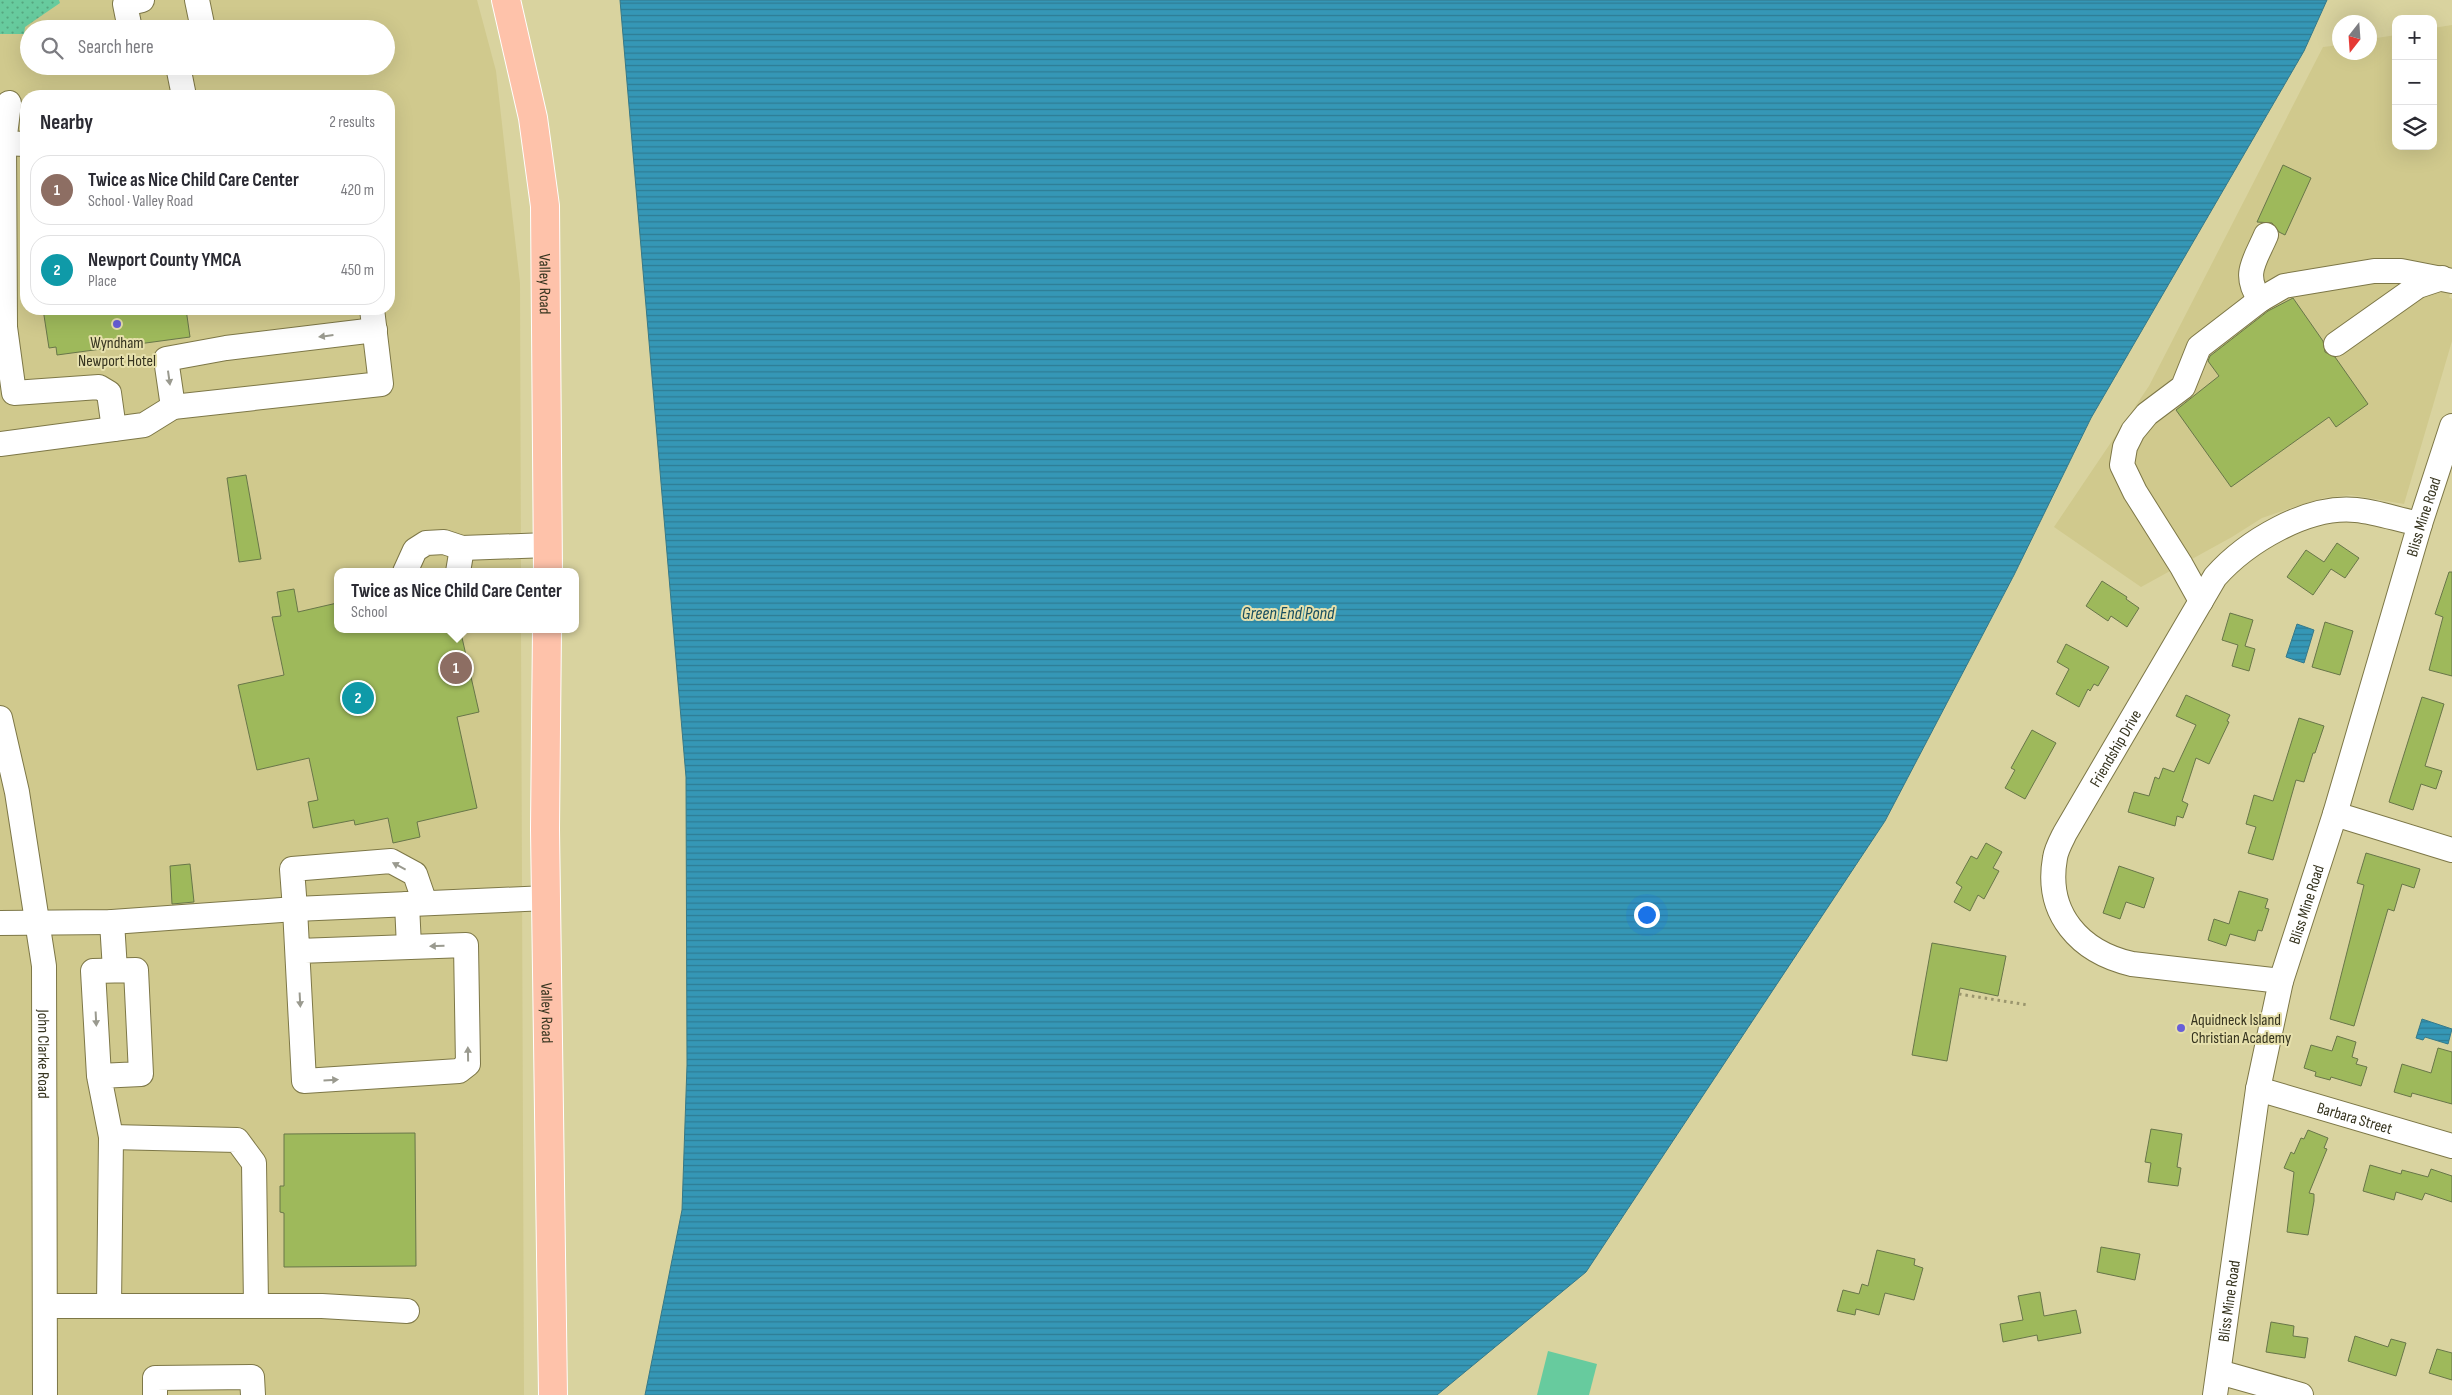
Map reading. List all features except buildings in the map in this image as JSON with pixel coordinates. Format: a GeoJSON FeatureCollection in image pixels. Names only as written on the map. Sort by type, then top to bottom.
{"type":"FeatureCollection","features":[{"type":"Feature","properties":{"kind":"main road","name":"Valley Road"},"geometry":{"type":"LineString","coordinates":[[506,0],[534,118],[545,206],[548,559]]}},
{"type":"Feature","properties":{"kind":"main road","name":"Valley Road"},"geometry":{"type":"LineString","coordinates":[[547,633],[547,898],[553,1395]]}},
{"type":"Feature","properties":{"kind":"street"},"geometry":{"type":"LineString","coordinates":[[128,20],[125,4],[142,0]]}},
{"type":"Feature","properties":{"kind":"street"},"geometry":{"type":"LineString","coordinates":[[197,0],[201,20]]}},
{"type":"Feature","properties":{"kind":"street"},"geometry":{"type":"LineString","coordinates":[[180,75],[183,90]]}},
{"type":"Feature","properties":{"kind":"street"},"geometry":{"type":"LineString","coordinates":[[9,103],[10,143],[5,327],[14,393],[98,387],[109,393],[114,429]]}},
{"type":"Feature","properties":{"kind":"street"},"geometry":{"type":"LineString","coordinates":[[2260,300],[2250,281],[2250,270],[2266,234]]}},
{"type":"Feature","properties":{"kind":"street"},"geometry":{"type":"LineString","coordinates":[[2201,601],[2181,565],[2135,492],[2122,466],[2125,447],[2133,430],[2147,414],[2183,387],[2199,347],[2260,300],[2284,286],[2374,271],[2401,271],[2447,280]]}},
{"type":"Feature","properties":{"kind":"street"},"geometry":{"type":"LineString","coordinates":[[2336,344],[2418,286],[2447,280]]}},
{"type":"Feature","properties":{"kind":"street"},"geometry":{"type":"LineString","coordinates":[[0,444],[144,424],[173,407],[381,384],[373,320],[166,359],[173,407]]}},
{"type":"Feature","properties":{"kind":"street","name":"Bliss Mine Road"},"geometry":{"type":"LineString","coordinates":[[2215,1395],[2258,1089],[2281,981],[2335,814],[2420,524],[2452,426]]}},
{"type":"Feature","properties":{"kind":"street","name":"Friendship Drive"},"geometry":{"type":"LineString","coordinates":[[2281,981],[2117,960],[2089,948],[2080,940],[2061,914],[2053,874],[2055,856],[2065,833],[2215,577],[2230,560],[2277,529],[2302,519],[2328,512],[2355,510],[2420,524]]}},
{"type":"Feature","properties":{"kind":"street"},"geometry":{"type":"LineString","coordinates":[[407,568],[416,550],[426,543],[444,542],[462,548],[548,559]]}},
{"type":"Feature","properties":{"kind":"street"},"geometry":{"type":"LineString","coordinates":[[459,568],[462,548]]}},
{"type":"Feature","properties":{"kind":"street","name":"John Clarke Road"},"geometry":{"type":"LineString","coordinates":[[0,718],[17,792],[44,966],[45,1395]]}},
{"type":"Feature","properties":{"kind":"street"},"geometry":{"type":"LineString","coordinates":[[2335,814],[2452,850]]}},
{"type":"Feature","properties":{"kind":"street"},"geometry":{"type":"LineString","coordinates":[[298,951],[466,945],[468,1064],[460,1071],[304,1081],[292,869],[391,861],[415,874],[416,904],[409,947]]}},
{"type":"Feature","properties":{"kind":"street"},"geometry":{"type":"LineString","coordinates":[[0,923],[112,922],[295,909],[547,898]]}},
{"type":"Feature","properties":{"kind":"street"},"geometry":{"type":"LineString","coordinates":[[112,922],[115,970]]}},
{"type":"Feature","properties":{"kind":"street"},"geometry":{"type":"LineString","coordinates":[[99,1076],[141,1074],[136,970],[93,971],[99,1076],[111,1137],[109,1305]]}},
{"type":"Feature","properties":{"kind":"street","name":"Barbara Street"},"geometry":{"type":"LineString","coordinates":[[2258,1089],[2452,1146]]}},
{"type":"Feature","properties":{"kind":"street"},"geometry":{"type":"LineString","coordinates":[[111,1137],[237,1140],[254,1163],[256,1305]]}},
{"type":"Feature","properties":{"kind":"street"},"geometry":{"type":"LineString","coordinates":[[45,1306],[256,1305],[322,1306],[407,1311]]}},
{"type":"Feature","properties":{"kind":"street"},"geometry":{"type":"LineString","coordinates":[[2219,1372],[2301,1395]]}},
{"type":"Feature","properties":{"kind":"street"},"geometry":{"type":"LineString","coordinates":[[155,1395],[155,1378],[252,1377],[253,1395]]}},
{"type":"Feature","properties":{"kind":"path"},"geometry":{"type":"LineString","coordinates":[[1959,994],[2028,1005]]}},
{"type":"Feature","properties":{"kind":"shaded area"},"geometry":{"type":"Polygon","coordinates":[[[0,0],[477,0],[496,71],[520,283],[521,568],[334,568],[334,633],[521,633],[524,1395],[0,1395],[0,0]]]}},
{"type":"Feature","properties":{"kind":"shaded area"},"geometry":{"type":"Polygon","coordinates":[[[2452,25],[2452,289],[2449,297],[2452,299],[2452,341],[2404,504],[2351,495],[2323,498],[2294,507],[2262,518],[2232,537],[2141,587],[2054,527],[2149,386],[2323,47],[2332,46],[2332,60],[2377,60],[2377,38],[2392,36],[2392,150],[2437,150],[2437,27],[2452,25]]]}},
{"type":"Feature","properties":{"kind":"green space"},"geometry":{"type":"Polygon","coordinates":[[[0,0],[59,0],[60,3],[35,20],[20,20],[20,34],[0,34],[0,0]]]}},
{"type":"Feature","properties":{"kind":"green space"},"geometry":{"type":"Polygon","coordinates":[[[1548,1351],[1597,1364],[1589,1395],[1537,1395],[1548,1351]]]}},
{"type":"Feature","properties":{"kind":"water","name":"Green End Pond"},"geometry":{"type":"Polygon","coordinates":[[[620,0],[2327,0],[2304,51],[2091,418],[2014,575],[1885,821],[1586,1272],[1437,1395],[645,1395],[682,1210],[687,1065],[686,777],[620,0]]]}},
{"type":"Feature","properties":{"kind":"water"},"geometry":{"type":"Polygon","coordinates":[[[2297,624],[2314,630],[2304,663],[2286,657],[2297,624]]]}},
{"type":"Feature","properties":{"kind":"water"},"geometry":{"type":"Polygon","coordinates":[[[2422,1019],[2452,1029],[2448,1044],[2425,1037],[2423,1040],[2416,1038],[2422,1019]]]}},
{"type":"Feature","properties":{"kind":"place","name":"Wyndham Newport Hotel"},"geometry":{"type":"Point","coordinates":[117,324]}},
{"type":"Feature","properties":{"kind":"place","name":"Twice as Nice Child Care Center"},"geometry":{"type":"Point","coordinates":[456,668]}},
{"type":"Feature","properties":{"kind":"place","name":"Newport County YMCA"},"geometry":{"type":"Point","coordinates":[358,698]}},
{"type":"Feature","properties":{"kind":"place","name":"Aquidneck Island Christian Academy"},"geometry":{"type":"Point","coordinates":[2181,1028]}}]}
